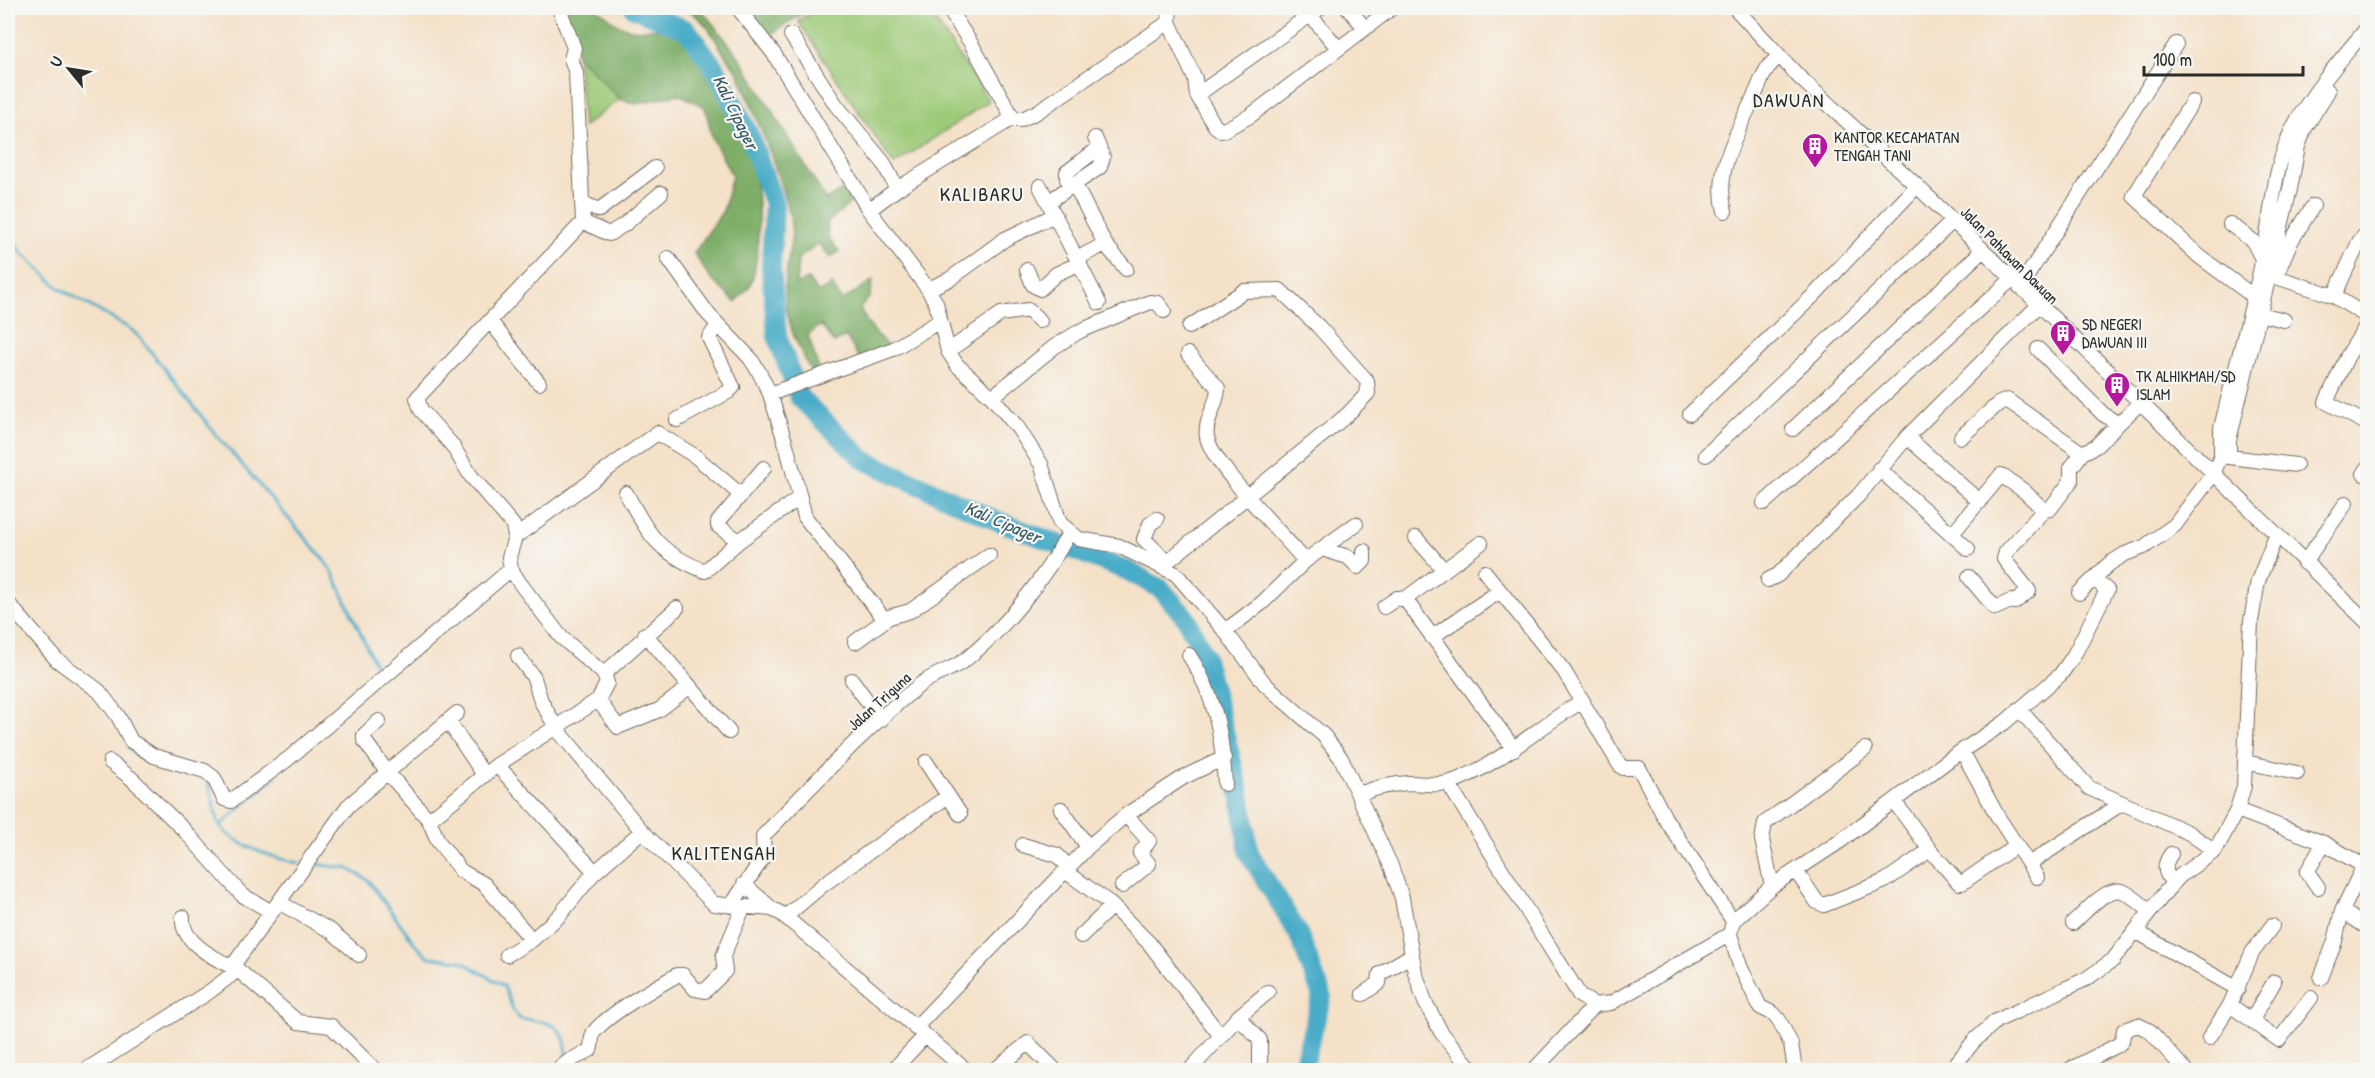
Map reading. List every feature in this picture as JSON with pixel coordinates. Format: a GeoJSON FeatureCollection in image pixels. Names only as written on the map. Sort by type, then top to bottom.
{"type":"FeatureCollection","features":[{"type":"Feature","properties":{"kind":"street"},"geometry":{"type":"LineString","coordinates":[[429,820],[497,765],[557,729],[598,700],[607,683],[604,674],[561,637],[511,569],[509,557],[515,537],[509,519],[476,482],[452,445],[421,410],[417,398],[583,222],[576,74],[573,55],[559,8]]}},
{"type":"Feature","properties":{"kind":"street"},"geometry":{"type":"LineString","coordinates":[[738,8],[774,54],[869,210],[928,289],[936,303],[948,351],[957,365],[992,397],[1018,428],[1041,464],[1060,523],[1068,536],[1119,546],[1164,564]]}},
{"type":"Feature","properties":{"kind":"street"},"geometry":{"type":"LineString","coordinates":[[948,8],[972,45],[1013,118],[1020,120],[1037,112],[1169,22]]}},
{"type":"Feature","properties":{"kind":"street"},"geometry":{"type":"LineString","coordinates":[[1170,8],[1169,22],[1195,79],[1197,95],[1215,126],[1222,131],[1250,116],[1392,8]]}},
{"type":"Feature","properties":{"kind":"street"},"geometry":{"type":"LineString","coordinates":[[1348,8],[1365,28]]}},
{"type":"Feature","properties":{"kind":"street","name":"Jalan Pahlawan Dawuan"},"geometry":{"type":"LineString","coordinates":[[1736,8],[1779,56],[1917,186],[1982,251],[2020,283],[2038,306],[2139,404],[2221,461],[2276,536],[2367,624]]}},
{"type":"Feature","properties":{"kind":"street"},"geometry":{"type":"LineString","coordinates":[[1197,95],[1316,12],[1338,48]]}},
{"type":"Feature","properties":{"kind":"street"},"geometry":{"type":"LineString","coordinates":[[2273,276],[2298,146],[2305,128],[2362,42],[2367,27]]}},
{"type":"Feature","properties":{"kind":"street"},"geometry":{"type":"LineString","coordinates":[[791,35],[836,105],[883,162],[897,189]]}},
{"type":"Feature","properties":{"kind":"street"},"geometry":{"type":"LineString","coordinates":[[2255,313],[2253,296],[2285,147],[2295,125],[2313,97],[2362,42]]}},
{"type":"Feature","properties":{"kind":"street"},"geometry":{"type":"LineString","coordinates":[[1764,503],[2020,283],[2176,44]]}},
{"type":"Feature","properties":{"kind":"street"},"geometry":{"type":"LineString","coordinates":[[1725,211],[1720,194],[1724,166],[1765,73],[1779,56]]}},
{"type":"Feature","properties":{"kind":"street"},"geometry":{"type":"LineString","coordinates":[[2192,102],[2134,196],[2200,257],[2253,296]]}},
{"type":"Feature","properties":{"kind":"street"},"geometry":{"type":"LineString","coordinates":[[869,210],[897,189],[1013,118]]}},
{"type":"Feature","properties":{"kind":"street"},"geometry":{"type":"LineString","coordinates":[[1097,143],[1067,172],[1067,179],[1105,244],[1126,269]]}},
{"type":"Feature","properties":{"kind":"street"},"geometry":{"type":"LineString","coordinates":[[582,203],[599,210],[655,168]]}},
{"type":"Feature","properties":{"kind":"street"},"geometry":{"type":"LineString","coordinates":[[1040,186],[1099,303]]}},
{"type":"Feature","properties":{"kind":"street"},"geometry":{"type":"LineString","coordinates":[[1048,202],[1073,186]]}},
{"type":"Feature","properties":{"kind":"street"},"geometry":{"type":"LineString","coordinates":[[1690,414],[1814,295],[1917,186]]}},
{"type":"Feature","properties":{"kind":"street"},"geometry":{"type":"LineString","coordinates":[[583,222],[607,235],[625,224],[661,193]]}},
{"type":"Feature","properties":{"kind":"street"},"geometry":{"type":"LineString","coordinates":[[2079,593],[2109,564],[2125,554],[2144,547],[2175,525],[2221,461],[2229,440],[2255,313],[2290,243],[2313,206]]}},
{"type":"Feature","properties":{"kind":"street"},"geometry":{"type":"LineString","coordinates":[[928,289],[950,279],[1005,239],[1056,215]]}},
{"type":"Feature","properties":{"kind":"street"},"geometry":{"type":"LineString","coordinates":[[1706,455],[1953,221]]}},
{"type":"Feature","properties":{"kind":"street"},"geometry":{"type":"LineString","coordinates":[[2230,224],[2253,241],[2262,261]]}},
{"type":"Feature","properties":{"kind":"street"},"geometry":{"type":"LineString","coordinates":[[2334,296],[2367,231]]}},
{"type":"Feature","properties":{"kind":"street"},"geometry":{"type":"LineString","coordinates":[[1027,270],[1034,285],[1040,289],[1056,274],[1105,244]]}},
{"type":"Feature","properties":{"kind":"street"},"geometry":{"type":"LineString","coordinates":[[1793,429],[1982,251]]}},
{"type":"Feature","properties":{"kind":"street"},"geometry":{"type":"LineString","coordinates":[[668,258],[718,326],[750,358],[776,392],[799,498],[812,529],[885,620]]}},
{"type":"Feature","properties":{"kind":"street"},"geometry":{"type":"LineString","coordinates":[[2273,276],[2334,296],[2367,317]]}},
{"type":"Feature","properties":{"kind":"street"},"geometry":{"type":"LineString","coordinates":[[1164,564],[1366,397],[1367,381],[1318,326],[1286,294],[1275,288],[1244,291],[1188,327]]}},
{"type":"Feature","properties":{"kind":"street"},"geometry":{"type":"LineString","coordinates":[[992,397],[1053,347],[1080,331],[1150,302],[1158,303],[1164,311]]}},
{"type":"Feature","properties":{"kind":"street"},"geometry":{"type":"LineString","coordinates":[[1768,580],[1778,575],[1858,496],[1907,437],[2038,306]]}},
{"type":"Feature","properties":{"kind":"street"},"geometry":{"type":"LineString","coordinates":[[948,351],[1001,314],[1028,310],[1040,321]]}},
{"type":"Feature","properties":{"kind":"street"},"geometry":{"type":"LineString","coordinates":[[2255,313],[2284,320]]}},
{"type":"Feature","properties":{"kind":"street"},"geometry":{"type":"LineString","coordinates":[[490,321],[539,383]]}},
{"type":"Feature","properties":{"kind":"street"},"geometry":{"type":"LineString","coordinates":[[776,392],[893,349],[939,321]]}},
{"type":"Feature","properties":{"kind":"street"},"geometry":{"type":"LineString","coordinates":[[2367,323],[2347,357],[2326,402],[2367,424]]}},
{"type":"Feature","properties":{"kind":"street"},"geometry":{"type":"LineString","coordinates":[[677,420],[733,387],[710,338],[718,326]]}},
{"type":"Feature","properties":{"kind":"street"},"geometry":{"type":"LineString","coordinates":[[2038,349],[2103,414],[2118,424]]}},
{"type":"Feature","properties":{"kind":"street"},"geometry":{"type":"LineString","coordinates":[[1188,354],[1218,388],[1207,436],[1213,449],[1247,496],[1305,561]]}},
{"type":"Feature","properties":{"kind":"street"},"geometry":{"type":"LineString","coordinates":[[1961,436],[1998,404],[2007,400],[2082,453]]}},
{"type":"Feature","properties":{"kind":"street"},"geometry":{"type":"LineString","coordinates":[[1969,577],[1994,608],[2015,602],[2029,591],[2004,555],[2044,510],[2050,509],[2071,481],[2072,468],[2082,453],[2096,446],[2139,404]]}},
{"type":"Feature","properties":{"kind":"street"},"geometry":{"type":"LineString","coordinates":[[515,537],[657,433],[696,456],[741,495]]}},
{"type":"Feature","properties":{"kind":"street"},"geometry":{"type":"LineString","coordinates":[[1907,437],[1980,502]]}},
{"type":"Feature","properties":{"kind":"street"},"geometry":{"type":"LineString","coordinates":[[2221,461],[2296,465]]}},
{"type":"Feature","properties":{"kind":"street"},"geometry":{"type":"LineString","coordinates":[[739,541],[717,524],[764,468]]}},
{"type":"Feature","properties":{"kind":"street"},"geometry":{"type":"LineString","coordinates":[[1879,469],[1968,549]]}},
{"type":"Feature","properties":{"kind":"street"},"geometry":{"type":"LineString","coordinates":[[1952,534],[2001,476],[2024,491],[2044,510]]}},
{"type":"Feature","properties":{"kind":"street"},"geometry":{"type":"LineString","coordinates":[[626,493],[653,538],[673,558],[684,560],[701,570],[707,570],[739,541],[799,498]]}},
{"type":"Feature","properties":{"kind":"street"},"geometry":{"type":"LineString","coordinates":[[2304,563],[2346,503]]}},
{"type":"Feature","properties":{"kind":"street"},"geometry":{"type":"LineString","coordinates":[[1157,519],[1150,524],[1144,539],[1225,631],[1265,684],[1324,736],[1341,758],[1391,866],[1402,898],[1412,955],[1425,1002],[1441,1032],[1472,1071]]}},
{"type":"Feature","properties":{"kind":"street"},"geometry":{"type":"LineString","coordinates":[[1225,631],[1262,603],[1305,561],[1356,524]]}},
{"type":"Feature","properties":{"kind":"street","name":"Jalan Triguna"},"geometry":{"type":"LineString","coordinates":[[564,1065],[590,1050],[591,1037],[597,1029],[640,996],[677,975],[683,975],[695,989],[705,991],[725,971],[723,956],[744,884],[764,856],[763,836],[923,682],[964,661],[1012,613],[1068,536]]}},
{"type":"Feature","properties":{"kind":"street"},"geometry":{"type":"LineString","coordinates":[[2248,814],[2244,786],[2251,621],[2258,581],[2276,536]]}},
{"type":"Feature","properties":{"kind":"street"},"geometry":{"type":"LineString","coordinates":[[1416,538],[1444,570]]}},
{"type":"Feature","properties":{"kind":"street"},"geometry":{"type":"LineString","coordinates":[[1384,608],[1397,598],[1405,599],[1481,543]]}},
{"type":"Feature","properties":{"kind":"street"},"geometry":{"type":"LineString","coordinates":[[1322,549],[1348,557],[1358,567],[1364,561],[1365,551]]}},
{"type":"Feature","properties":{"kind":"street"},"geometry":{"type":"LineString","coordinates":[[855,642],[885,620],[910,610],[989,555]]}},
{"type":"Feature","properties":{"kind":"street"},"geometry":{"type":"LineString","coordinates":[[8,603],[57,660],[99,692],[118,716],[131,741],[154,756],[205,771],[214,778],[224,799],[231,801],[288,759],[511,569]]}},
{"type":"Feature","properties":{"kind":"street"},"geometry":{"type":"LineString","coordinates":[[1485,572],[1543,641],[1583,700],[1619,764],[1623,768],[1639,768],[1665,818],[1731,927],[1740,966],[1760,1007],[1774,1014],[1790,1042],[1795,1071]]}},
{"type":"Feature","properties":{"kind":"street"},"geometry":{"type":"LineString","coordinates":[[1448,783],[1580,996],[1595,1005],[1611,1003],[1731,927],[1772,886],[2004,723],[2060,675],[2073,657],[2107,590],[2094,579]]}},
{"type":"Feature","properties":{"kind":"street"},"geometry":{"type":"LineString","coordinates":[[1432,637],[1500,591]]}},
{"type":"Feature","properties":{"kind":"street"},"geometry":{"type":"LineString","coordinates":[[1405,599],[1514,749]]}},
{"type":"Feature","properties":{"kind":"street"},"geometry":{"type":"LineString","coordinates":[[604,674],[645,634],[677,608]]}},
{"type":"Feature","properties":{"kind":"street"},"geometry":{"type":"LineString","coordinates":[[645,634],[729,732]]}},
{"type":"Feature","properties":{"kind":"street"},"geometry":{"type":"LineString","coordinates":[[1189,655],[1216,712],[1222,732],[1225,784]]}},
{"type":"Feature","properties":{"kind":"street"},"geometry":{"type":"LineString","coordinates":[[518,656],[534,678],[541,701],[557,729],[642,831],[714,904],[772,909]]}},
{"type":"Feature","properties":{"kind":"street"},"geometry":{"type":"LineString","coordinates":[[852,680],[881,720]]}},
{"type":"Feature","properties":{"kind":"street"},"geometry":{"type":"LineString","coordinates":[[598,700],[618,727],[659,710],[689,687]]}},
{"type":"Feature","properties":{"kind":"street"},"geometry":{"type":"LineString","coordinates":[[1359,794],[1380,787],[1448,783],[1466,776],[1514,749],[1583,700]]}},
{"type":"Feature","properties":{"kind":"street"},"geometry":{"type":"LineString","coordinates":[[2019,709],[2090,788],[2121,804],[2189,832],[2215,850]]}},
{"type":"Feature","properties":{"kind":"street"},"geometry":{"type":"LineString","coordinates":[[238,970],[234,964],[237,958],[300,876],[328,829],[348,806],[453,717],[484,775]]}},
{"type":"Feature","properties":{"kind":"street"},"geometry":{"type":"LineString","coordinates":[[379,721],[364,735],[364,740],[387,772],[429,820],[438,841],[461,871],[484,884],[532,940]]}},
{"type":"Feature","properties":{"kind":"street"},"geometry":{"type":"LineString","coordinates":[[1772,886],[1762,840],[1765,823],[1865,749]]}},
{"type":"Feature","properties":{"kind":"street"},"geometry":{"type":"LineString","coordinates":[[1962,751],[1998,817],[2037,877]]}},
{"type":"Feature","properties":{"kind":"street"},"geometry":{"type":"LineString","coordinates":[[893,1071],[920,1032],[1088,847],[1126,815],[1184,777],[1224,758]]}},
{"type":"Feature","properties":{"kind":"street"},"geometry":{"type":"LineString","coordinates":[[110,762],[132,778],[185,831],[243,895],[331,931],[359,955]]}},
{"type":"Feature","properties":{"kind":"street"},"geometry":{"type":"LineString","coordinates":[[926,762],[960,814]]}},
{"type":"Feature","properties":{"kind":"street"},"geometry":{"type":"LineString","coordinates":[[2245,762],[2297,773]]}},
{"type":"Feature","properties":{"kind":"street"},"geometry":{"type":"LineString","coordinates":[[497,765],[595,872]]}},
{"type":"Feature","properties":{"kind":"street"},"geometry":{"type":"LineString","coordinates":[[785,917],[824,884],[948,796]]}},
{"type":"Feature","properties":{"kind":"street"},"geometry":{"type":"LineString","coordinates":[[1894,801],[1930,850],[1959,883],[1962,884],[2017,845]]}},
{"type":"Feature","properties":{"kind":"street"},"geometry":{"type":"LineString","coordinates":[[2030,863],[2121,804]]}},
{"type":"Feature","properties":{"kind":"street"},"geometry":{"type":"LineString","coordinates":[[1061,809],[1088,847]]}},
{"type":"Feature","properties":{"kind":"street"},"geometry":{"type":"LineString","coordinates":[[2248,814],[2365,861],[2342,911],[2335,941],[2321,978]]}},
{"type":"Feature","properties":{"kind":"street"},"geometry":{"type":"LineString","coordinates":[[2148,938],[2150,911],[2174,883],[2215,850],[2248,814]]}},
{"type":"Feature","properties":{"kind":"street"},"geometry":{"type":"LineString","coordinates":[[1122,886],[1149,864],[1140,853],[1149,841],[1126,815]]}},
{"type":"Feature","properties":{"kind":"street"},"geometry":{"type":"LineString","coordinates":[[507,956],[532,940],[559,916],[595,872],[642,831]]}},
{"type":"Feature","properties":{"kind":"street"},"geometry":{"type":"LineString","coordinates":[[2318,887],[2307,872],[2324,843]]}},
{"type":"Feature","properties":{"kind":"street"},"geometry":{"type":"LineString","coordinates":[[1023,845],[1058,855],[1067,869],[1112,906],[1159,954],[1192,1002],[1220,1035]]}},
{"type":"Feature","properties":{"kind":"street"},"geometry":{"type":"LineString","coordinates":[[1796,871],[1817,902],[1824,905],[1885,881],[1930,850]]}},
{"type":"Feature","properties":{"kind":"street"},"geometry":{"type":"LineString","coordinates":[[2171,854],[2165,865],[2166,873],[2174,883]]}},
{"type":"Feature","properties":{"kind":"street"},"geometry":{"type":"LineString","coordinates":[[744,884],[966,1071]]}},
{"type":"Feature","properties":{"kind":"street"},"geometry":{"type":"LineString","coordinates":[[2073,923],[2108,894],[2117,891],[2124,892],[2150,911]]}},
{"type":"Feature","properties":{"kind":"street"},"geometry":{"type":"LineString","coordinates":[[1082,936],[1112,906]]}},
{"type":"Feature","properties":{"kind":"street"},"geometry":{"type":"LineString","coordinates":[[2342,911],[2367,928]]}},
{"type":"Feature","properties":{"kind":"street"},"geometry":{"type":"LineString","coordinates":[[183,917],[183,929],[192,941],[238,970],[298,1022],[331,1026],[375,1071]]}},
{"type":"Feature","properties":{"kind":"street"},"geometry":{"type":"LineString","coordinates":[[2209,1038],[2238,989],[2252,952],[2272,926]]}},
{"type":"Feature","properties":{"kind":"street"},"geometry":{"type":"LineString","coordinates":[[2148,938],[2238,989]]}},
{"type":"Feature","properties":{"kind":"street"},"geometry":{"type":"LineString","coordinates":[[1951,1071],[1974,1041],[1996,1021],[2086,979],[2148,938]]}},
{"type":"Feature","properties":{"kind":"street"},"geometry":{"type":"LineString","coordinates":[[1363,994],[1379,983],[1380,974],[1412,955]]}},
{"type":"Feature","properties":{"kind":"street"},"geometry":{"type":"LineString","coordinates":[[86,1071],[209,992],[238,970]]}},
{"type":"Feature","properties":{"kind":"street"},"geometry":{"type":"LineString","coordinates":[[2252,1020],[2274,982]]}},
{"type":"Feature","properties":{"kind":"street"},"geometry":{"type":"LineString","coordinates":[[1190,1071],[1220,1035],[1268,992]]}},
{"type":"Feature","properties":{"kind":"street"},"geometry":{"type":"LineString","coordinates":[[2230,1005],[2279,1040],[2311,998]]}},
{"type":"Feature","properties":{"kind":"street"},"geometry":{"type":"LineString","coordinates":[[1534,1071],[1595,1005]]}},
{"type":"Feature","properties":{"kind":"street"},"geometry":{"type":"LineString","coordinates":[[1238,1017],[1260,1040],[1260,1071]]}},
{"type":"Feature","properties":{"kind":"street"},"geometry":{"type":"LineString","coordinates":[[2069,1071],[2118,1045],[2123,1039],[2124,1030],[2138,1025],[2150,1031],[2185,1071]]}},
{"type":"Feature","properties":{"kind":"street"},"geometry":{"type":"LineString","coordinates":[[995,1071],[1010,1065],[1028,1043],[1054,1069]]}},
{"type":"Feature","properties":{"kind":"green space"},"geometry":{"type":"Polygon","coordinates":[[[592,7],[630,29],[673,30],[691,43],[705,63],[741,136],[750,157],[755,179],[758,244],[754,274],[750,285],[735,302],[710,278],[694,253],[723,211],[732,176],[712,137],[705,107],[679,94],[636,104],[620,99],[577,55],[563,8],[592,7]]]}},
{"type":"Feature","properties":{"kind":"green space"},"geometry":{"type":"Polygon","coordinates":[[[685,8],[700,8],[740,58],[826,200],[847,187],[855,199],[827,223],[828,237],[839,251],[830,258],[818,243],[798,259],[796,285],[808,279],[818,293],[832,285],[842,301],[873,280],[870,297],[860,308],[868,324],[889,348],[859,358],[846,336],[834,343],[821,325],[808,335],[818,366],[816,375],[812,374],[793,334],[786,310],[785,282],[792,234],[790,215],[771,154],[737,70],[704,23],[685,8]]]}},
{"type":"Feature","properties":{"kind":"green space"},"geometry":{"type":"Polygon","coordinates":[[[745,8],[810,8],[767,37],[745,8]]]}},
{"type":"Feature","properties":{"kind":"green space"},"geometry":{"type":"Polygon","coordinates":[[[819,8],[927,8],[989,101],[894,165],[798,21],[819,8]]]}},
{"type":"Feature","properties":{"kind":"green space"},"geometry":{"type":"Polygon","coordinates":[[[577,55],[620,99],[583,127],[577,55]]]}},
{"type":"Feature","properties":{"kind":"waterway","name":"Kali Cipager"},"geometry":{"type":"LineString","coordinates":[[634,8],[687,30],[717,71],[751,139],[774,204],[771,268],[777,336],[799,397],[864,460],[998,521],[1128,571],[1161,589],[1186,618],[1204,655],[1240,793],[1249,853],[1298,933],[1322,996],[1302,1070]]}},
{"type":"Feature","properties":{"kind":"waterway"},"geometry":{"type":"LineString","coordinates":[[8,232],[19,250],[59,288],[132,330],[141,339],[217,436],[321,556],[333,573],[378,671]]}},
{"type":"Feature","properties":{"kind":"waterway"},"geometry":{"type":"LineString","coordinates":[[128,747],[139,757],[145,758]]}},
{"type":"Feature","properties":{"kind":"waterway"},"geometry":{"type":"LineString","coordinates":[[220,826],[275,777]]}},
{"type":"Feature","properties":{"kind":"waterway"},"geometry":{"type":"LineString","coordinates":[[207,780],[218,821],[226,832],[245,845],[280,859],[300,863]]}},
{"type":"Feature","properties":{"kind":"waterway"},"geometry":{"type":"LineString","coordinates":[[312,864],[347,868],[368,880],[416,945],[429,957],[461,961],[504,986],[514,1012],[520,1019],[547,1023],[559,1030],[566,1045],[567,1057]]}},
{"type":"Feature","properties":{"kind":"place","name":"KANTOR KECAMATAN TENGAH TANI"},"geometry":{"type":"Point","coordinates":[1815,169]}},
{"type":"Feature","properties":{"kind":"place","name":"SD NEGERI DAWUAN III"},"geometry":{"type":"Point","coordinates":[2063,356]}},
{"type":"Feature","properties":{"kind":"place","name":"TK ALHIKMAH/SD ISLAM"},"geometry":{"type":"Point","coordinates":[2117,408]}},
{"type":"Feature","properties":{"kind":"district","name":"DAWUAN"},"geometry":{"type":"Point","coordinates":[1789,99]}},
{"type":"Feature","properties":{"kind":"district","name":"KALIBARU"},"geometry":{"type":"Point","coordinates":[982,193]}},
{"type":"Feature","properties":{"kind":"district","name":"KALITENGAH"},"geometry":{"type":"Point","coordinates":[724,852]}}]}
